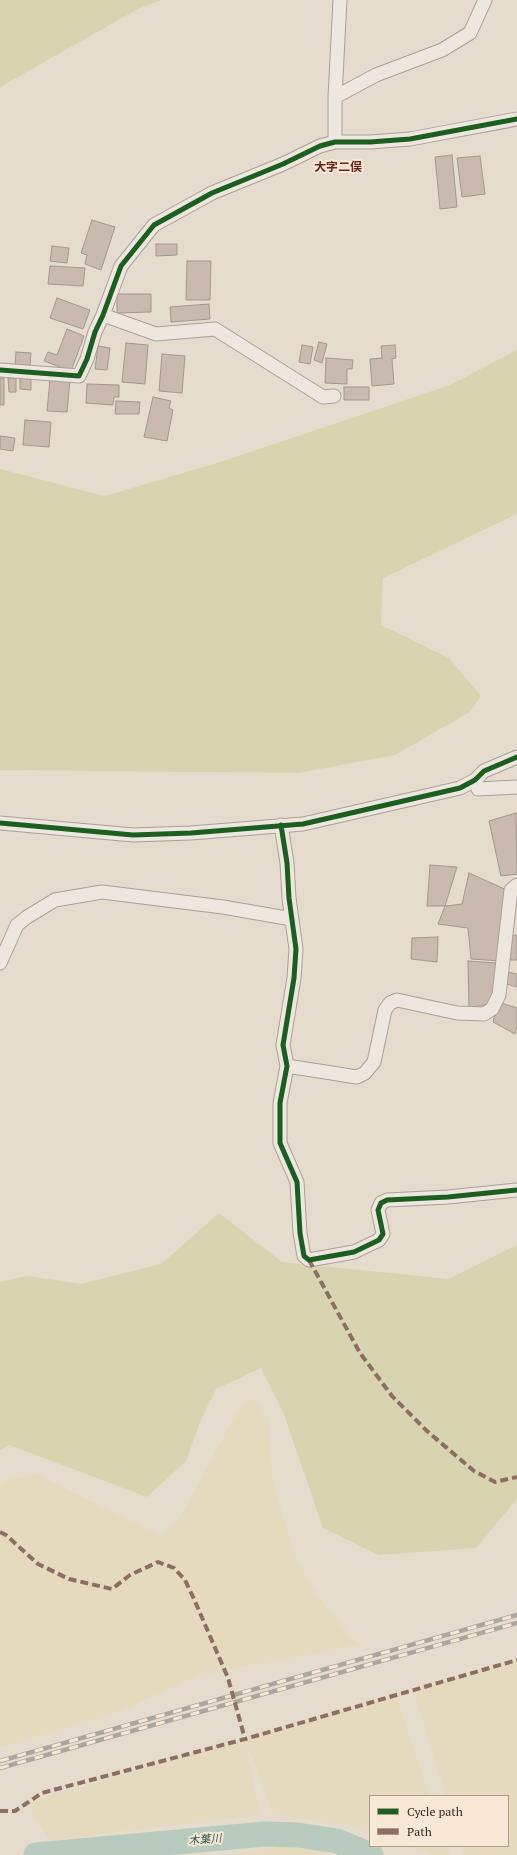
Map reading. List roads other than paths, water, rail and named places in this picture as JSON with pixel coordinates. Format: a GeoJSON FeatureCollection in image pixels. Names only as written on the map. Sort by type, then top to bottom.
{"type":"FeatureCollection","features":[{"type":"Feature","properties":{"kind":"street"},"geometry":{"type":"LineString","coordinates":[[335,142],[335,97],[340,0]]}},
{"type":"Feature","properties":{"kind":"street"},"geometry":{"type":"LineString","coordinates":[[335,97],[376,75],[442,50],[470,33],[485,0]]}},
{"type":"Feature","properties":{"kind":"street"},"geometry":{"type":"LineString","coordinates":[[0,370],[79,376],[87,359],[95,332],[103,315],[121,266],[154,225],[212,193],[283,164],[320,146],[335,142],[410,140],[517,119]]}},
{"type":"Feature","properties":{"kind":"street"},"geometry":{"type":"LineString","coordinates":[[103,315],[156,334],[215,329],[323,397],[334,396]]}},
{"type":"Feature","properties":{"kind":"street"},"geometry":{"type":"LineString","coordinates":[[0,823],[133,835],[190,833],[304,824],[460,788],[475,780],[484,771],[517,757]]}},
{"type":"Feature","properties":{"kind":"street"},"geometry":{"type":"LineString","coordinates":[[475,780],[478,789],[517,787]]}},
{"type":"Feature","properties":{"kind":"street"},"geometry":{"type":"LineString","coordinates":[[281,825],[287,863],[289,898],[296,949],[294,978],[283,1044],[287,1066],[280,1103],[280,1143],[297,1182],[300,1233],[304,1256],[309,1260],[354,1252],[379,1240],[382,1234],[378,1210],[381,1203],[387,1200],[448,1197],[517,1190]]}},
{"type":"Feature","properties":{"kind":"street"},"geometry":{"type":"LineString","coordinates":[[287,1066],[356,1077],[365,1073],[374,1062],[385,1010],[390,1003],[397,1000],[457,1014],[484,1014],[492,1009],[499,995],[510,890],[517,885]]}},
{"type":"Feature","properties":{"kind":"street"},"geometry":{"type":"LineString","coordinates":[[0,963],[17,925],[27,917],[55,900],[102,892],[292,919]]}},
{"type":"Feature","properties":{"kind":"waterway","name":"木葉川"},"geometry":{"type":"LineString","coordinates":[[36,1855],[265,1834],[298,1835],[337,1841],[371,1855]]}},
{"type":"Feature","properties":{"kind":"railway"},"geometry":{"type":"LineString","coordinates":[[0,1761],[517,1615]]}},
{"type":"Feature","properties":{"kind":"railway"},"geometry":{"type":"LineString","coordinates":[[0,1768],[517,1623]]}},
{"type":"Feature","properties":{"kind":"district","name":"大字二俣"},"geometry":{"type":"Point","coordinates":[338,168]}}]}
